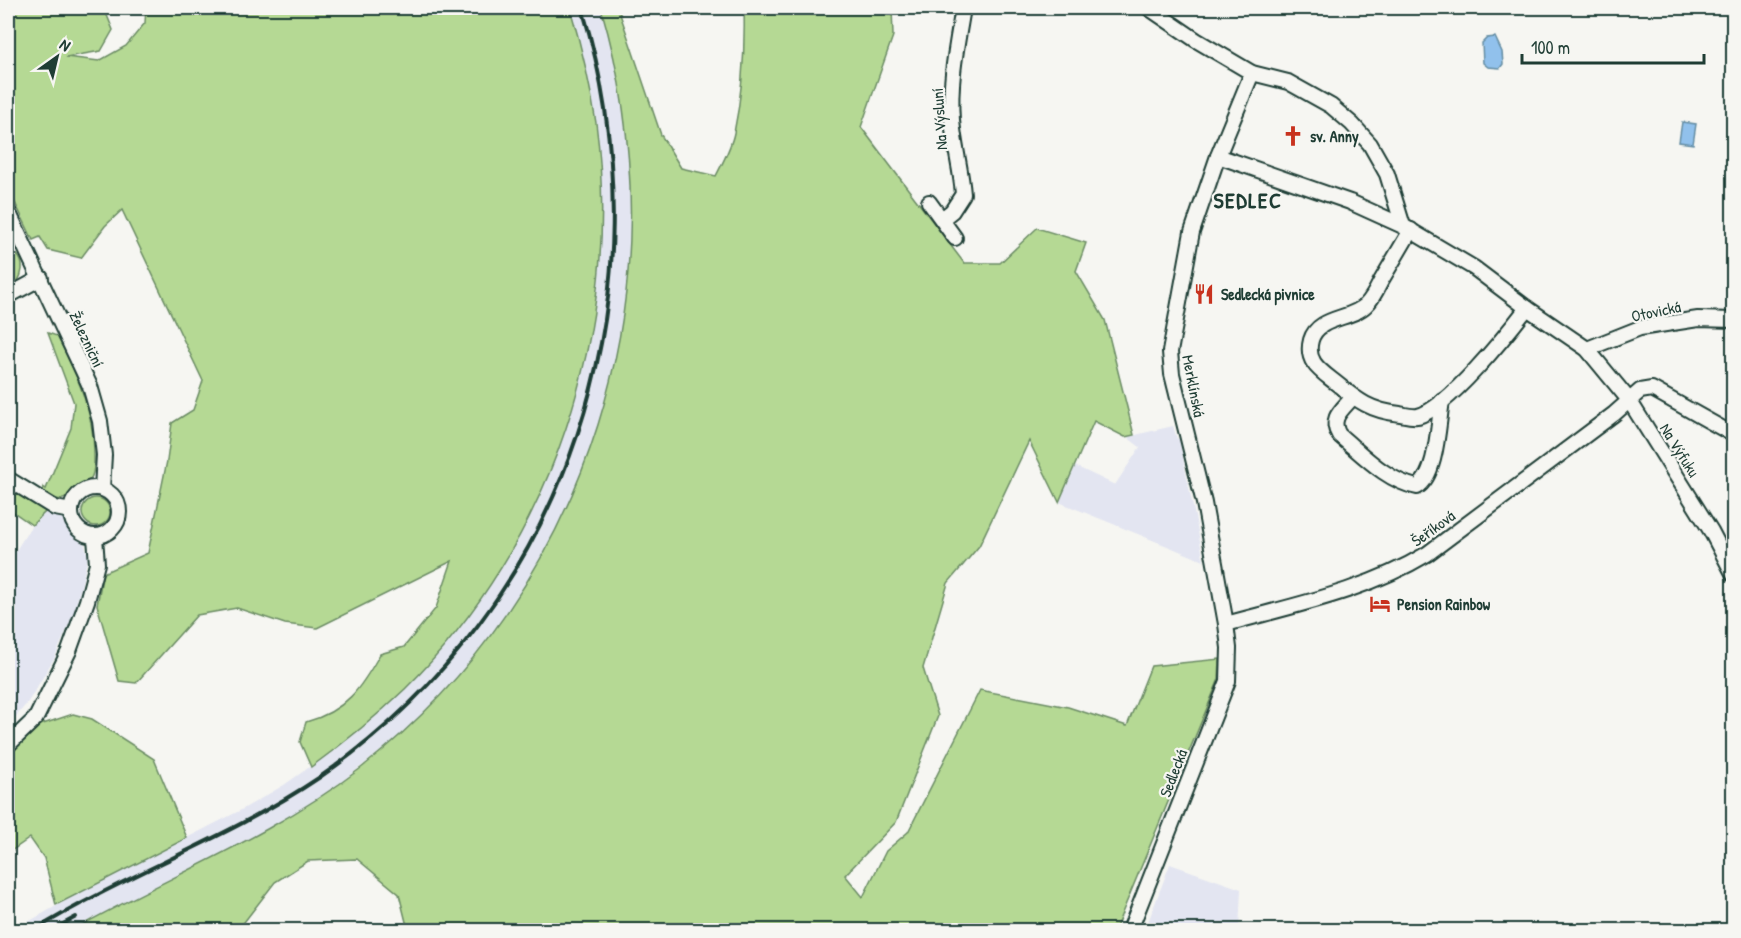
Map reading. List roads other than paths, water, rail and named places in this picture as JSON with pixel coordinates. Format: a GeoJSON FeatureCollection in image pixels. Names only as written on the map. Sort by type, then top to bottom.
{"type":"FeatureCollection","features":[{"type":"Feature","properties":{"kind":"street","name":"Na Výsluní"},"geometry":{"type":"LineString","coordinates":[[942,219],[952,211],[963,194],[951,104],[963,8]]}},
{"type":"Feature","properties":{"kind":"street"},"geometry":{"type":"LineString","coordinates":[[1149,8],[1196,40],[1252,73],[1287,82],[1331,106],[1370,144],[1387,174],[1407,228],[1366,305],[1322,326],[1312,337],[1310,348],[1311,360],[1320,370],[1364,405],[1380,412],[1417,417],[1443,401],[1494,348],[1527,308]]}},
{"type":"Feature","properties":{"kind":"street","name":"Merklínská"},"geometry":{"type":"LineString","coordinates":[[1226,624],[1204,503],[1172,374],[1170,352],[1192,232],[1218,156],[1252,73]]}},
{"type":"Feature","properties":{"kind":"street"},"geometry":{"type":"LineString","coordinates":[[1218,156],[1350,202],[1407,228],[1474,268],[1587,349]]}},
{"type":"Feature","properties":{"kind":"street"},"geometry":{"type":"LineString","coordinates":[[929,202],[955,238]]}},
{"type":"Feature","properties":{"kind":"street","name":"Železniční"},"geometry":{"type":"LineString","coordinates":[[8,211],[90,386],[100,421],[104,455],[102,489]]}},
{"type":"Feature","properties":{"kind":"street"},"geometry":{"type":"LineString","coordinates":[[8,296],[40,278]]}},
{"type":"Feature","properties":{"kind":"street","name":"Otovická"},"geometry":{"type":"LineString","coordinates":[[1587,349],[1640,328],[1698,319],[1734,320]]}},
{"type":"Feature","properties":{"kind":"street","name":"Na Výfuku"},"geometry":{"type":"LineString","coordinates":[[1587,349],[1629,400],[1712,531],[1734,575]]}},
{"type":"Feature","properties":{"kind":"street"},"geometry":{"type":"LineString","coordinates":[[1629,400],[1640,391],[1652,389],[1734,435]]}},
{"type":"Feature","properties":{"kind":"street"},"geometry":{"type":"LineString","coordinates":[[1353,396],[1336,418],[1335,427],[1339,435],[1390,477],[1417,488],[1423,484],[1431,470],[1443,401]]}},
{"type":"Feature","properties":{"kind":"street","name":"Šeříková"},"geometry":{"type":"LineString","coordinates":[[1226,624],[1360,587],[1400,570],[1427,554],[1614,414],[1629,400]]}},
{"type":"Feature","properties":{"kind":"street"},"geometry":{"type":"LineString","coordinates":[[8,479],[56,508],[71,511]]}},
{"type":"Feature","properties":{"kind":"street"},"geometry":{"type":"LineString","coordinates":[[90,489],[102,489],[117,501],[119,515],[111,531],[95,537],[82,533],[78,529],[71,511],[72,504],[80,494],[90,489]]}},
{"type":"Feature","properties":{"kind":"street"},"geometry":{"type":"LineString","coordinates":[[8,745],[36,718],[69,651],[87,601],[97,564],[95,537]]}},
{"type":"Feature","properties":{"kind":"street","name":"Sedlecká"},"geometry":{"type":"LineString","coordinates":[[1130,930],[1228,681],[1229,648],[1226,624]]}},
{"type":"Feature","properties":{"kind":"water"},"geometry":{"type":"Polygon","coordinates":[[[1495,37],[1502,52],[1503,64],[1500,68],[1488,67],[1483,63],[1482,43],[1487,38],[1495,37]]]}},
{"type":"Feature","properties":{"kind":"water"},"geometry":{"type":"Polygon","coordinates":[[[1682,122],[1696,124],[1693,144],[1679,142],[1682,122]]]}},
{"type":"Feature","properties":{"kind":"railway"},"geometry":{"type":"LineString","coordinates":[[35,930],[105,891],[250,819],[320,777],[406,707],[478,625],[535,534],[577,436],[603,332],[613,225],[606,116],[582,8]]}},
{"type":"Feature","properties":{"kind":"railway"},"geometry":{"type":"LineString","coordinates":[[52,930],[76,917]]}},
{"type":"Feature","properties":{"kind":"place","name":"sv. Anny"},"geometry":{"type":"Point","coordinates":[1293,136]}},
{"type":"Feature","properties":{"kind":"place","name":"Sedlecká pivnice"},"geometry":{"type":"Point","coordinates":[1204,294]}},
{"type":"Feature","properties":{"kind":"place","name":"Pension Rainbow"},"geometry":{"type":"Point","coordinates":[1380,604]}},
{"type":"Feature","properties":{"kind":"district","name":"SEDLEC"},"geometry":{"type":"Point","coordinates":[1248,200]}}]}
